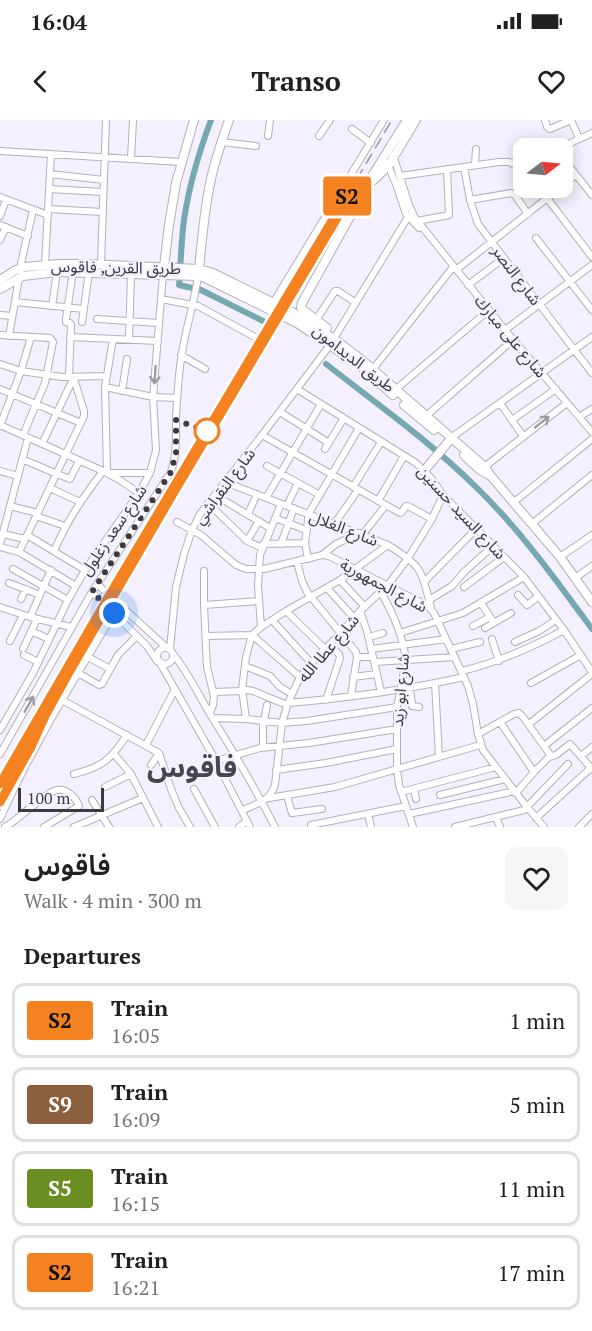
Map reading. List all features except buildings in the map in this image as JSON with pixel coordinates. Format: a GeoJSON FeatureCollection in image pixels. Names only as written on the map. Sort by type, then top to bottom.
{"type":"FeatureCollection","features":[{"type":"Feature","properties":{"kind":"main road","name":"شارع سعد زغلول"},"geometry":{"type":"LineString","coordinates":[[168,271],[172,204],[181,162],[194,120]]}},
{"type":"Feature","properties":{"kind":"main road"},"geometry":{"type":"LineString","coordinates":[[196,274],[213,171],[229,120]]}},
{"type":"Feature","properties":{"kind":"main road"},"geometry":{"type":"LineString","coordinates":[[392,154],[407,120]]}},
{"type":"Feature","properties":{"kind":"main road"},"geometry":{"type":"LineString","coordinates":[[334,340],[316,320],[303,310],[302,303],[371,182],[416,120]]}},
{"type":"Feature","properties":{"kind":"main road","name":"طريق القرين, فاقوس"},"geometry":{"type":"LineString","coordinates":[[1,278],[45,265],[73,263],[196,274]]}},
{"type":"Feature","properties":{"kind":"main road","name":"طريق القرين, فاقوس"},"geometry":{"type":"LineString","coordinates":[[0,289],[20,273],[73,271],[131,274],[168,271]]}},
{"type":"Feature","properties":{"kind":"main road","name":"طريق الديدامون"},"geometry":{"type":"LineString","coordinates":[[196,274],[219,275],[293,321],[334,340]]}},
{"type":"Feature","properties":{"kind":"main road","name":"طريق الديدامون"},"geometry":{"type":"LineString","coordinates":[[240,290],[296,314],[334,340],[422,421],[485,471],[533,523],[592,602]]}},
{"type":"Feature","properties":{"kind":"main road","name":"طريق الديدامون"},"geometry":{"type":"LineString","coordinates":[[360,362],[373,369],[426,416],[449,441]]}},
{"type":"Feature","properties":{"kind":"main road"},"geometry":{"type":"LineString","coordinates":[[424,471],[449,441]]}},
{"type":"Feature","properties":{"kind":"street"},"geometry":{"type":"LineString","coordinates":[[101,264],[106,120]]}},
{"type":"Feature","properties":{"kind":"street"},"geometry":{"type":"LineString","coordinates":[[131,159],[133,120]]}},
{"type":"Feature","properties":{"kind":"street"},"geometry":{"type":"LineString","coordinates":[[268,136],[270,120]]}},
{"type":"Feature","properties":{"kind":"street"},"geometry":{"type":"LineString","coordinates":[[319,136],[330,120]]}},
{"type":"Feature","properties":{"kind":"street"},"geometry":{"type":"LineString","coordinates":[[273,303],[384,120]]}},
{"type":"Feature","properties":{"kind":"street"},"geometry":{"type":"LineString","coordinates":[[545,120],[550,129],[569,120],[579,138]]}},
{"type":"Feature","properties":{"kind":"street"},"geometry":{"type":"LineString","coordinates":[[352,129],[370,143]]}},
{"type":"Feature","properties":{"kind":"street"},"geometry":{"type":"LineString","coordinates":[[573,141],[592,133]]}},
{"type":"Feature","properties":{"kind":"street"},"geometry":{"type":"LineString","coordinates":[[221,142],[256,146]]}},
{"type":"Feature","properties":{"kind":"street"},"geometry":{"type":"LineString","coordinates":[[475,165],[476,149]]}},
{"type":"Feature","properties":{"kind":"street"},"geometry":{"type":"LineString","coordinates":[[0,151],[181,162]]}},
{"type":"Feature","properties":{"kind":"street"},"geometry":{"type":"LineString","coordinates":[[45,265],[51,154]]}},
{"type":"Feature","properties":{"kind":"street"},"geometry":{"type":"LineString","coordinates":[[392,154],[411,210],[431,238]]}},
{"type":"Feature","properties":{"kind":"street"},"geometry":{"type":"LineString","coordinates":[[400,176],[506,161],[513,164]]}},
{"type":"Feature","properties":{"kind":"street"},"geometry":{"type":"LineString","coordinates":[[386,162],[408,217],[431,238]]}},
{"type":"Feature","properties":{"kind":"street","name":"شارع النصر"},"geometry":{"type":"LineString","coordinates":[[464,167],[475,219],[592,372]]}},
{"type":"Feature","properties":{"kind":"street"},"geometry":{"type":"LineString","coordinates":[[417,221],[450,214],[447,169]]}},
{"type":"Feature","properties":{"kind":"street"},"geometry":{"type":"LineString","coordinates":[[573,171],[592,193]]}},
{"type":"Feature","properties":{"kind":"street"},"geometry":{"type":"LineString","coordinates":[[50,174],[104,180]]}},
{"type":"Feature","properties":{"kind":"street"},"geometry":{"type":"LineString","coordinates":[[50,189],[103,192]]}},
{"type":"Feature","properties":{"kind":"street"},"geometry":{"type":"LineString","coordinates":[[470,200],[506,192],[511,193],[515,195],[528,214]]}},
{"type":"Feature","properties":{"kind":"street"},"geometry":{"type":"LineString","coordinates":[[373,369],[455,268],[493,242],[547,198],[592,257]]}},
{"type":"Feature","properties":{"kind":"street"},"geometry":{"type":"LineString","coordinates":[[0,216],[3,199],[33,210],[48,212],[103,212]]}},
{"type":"Feature","properties":{"kind":"street"},"geometry":{"type":"LineString","coordinates":[[9,336],[33,210]]}},
{"type":"Feature","properties":{"kind":"street","name":"شارع النقراشي"},"geometry":{"type":"LineString","coordinates":[[170,651],[176,587],[184,554],[200,514],[334,340],[408,217]]}},
{"type":"Feature","properties":{"kind":"street"},"geometry":{"type":"LineString","coordinates":[[0,240],[3,226],[28,236]]}},
{"type":"Feature","properties":{"kind":"street","name":"شارع على مبارك"},"geometry":{"type":"LineString","coordinates":[[431,238],[513,340],[592,432]]}},
{"type":"Feature","properties":{"kind":"street"},"geometry":{"type":"LineString","coordinates":[[536,238],[592,310]]}},
{"type":"Feature","properties":{"kind":"street"},"geometry":{"type":"LineString","coordinates":[[468,285],[504,258]]}},
{"type":"Feature","properties":{"kind":"street"},"geometry":{"type":"LineString","coordinates":[[505,330],[592,265]]}},
{"type":"Feature","properties":{"kind":"street"},"geometry":{"type":"LineString","coordinates":[[19,552],[81,423],[84,411],[72,378],[71,324],[66,321],[73,271]]}},
{"type":"Feature","properties":{"kind":"street","name":"شارع سعد زغلول"},"geometry":{"type":"LineString","coordinates":[[0,730],[33,673],[85,570],[139,493],[150,473],[156,450],[153,397],[161,299],[168,271]]}},
{"type":"Feature","properties":{"kind":"street"},"geometry":{"type":"LineString","coordinates":[[52,306],[57,272]]}},
{"type":"Feature","properties":{"kind":"street"},"geometry":{"type":"LineString","coordinates":[[82,322],[89,272]]}},
{"type":"Feature","properties":{"kind":"street"},"geometry":{"type":"LineString","coordinates":[[129,339],[131,274]]}},
{"type":"Feature","properties":{"kind":"street"},"geometry":{"type":"LineString","coordinates":[[0,754],[92,592],[171,472],[176,453],[177,398],[181,355],[193,301],[196,274]]}},
{"type":"Feature","properties":{"kind":"street"},"geometry":{"type":"LineString","coordinates":[[316,320],[335,291],[356,303]]}},
{"type":"Feature","properties":{"kind":"street"},"geometry":{"type":"LineString","coordinates":[[161,299],[193,301],[253,336]]}},
{"type":"Feature","properties":{"kind":"street"},"geometry":{"type":"LineString","coordinates":[[15,302],[84,309]]}},
{"type":"Feature","properties":{"kind":"street"},"geometry":{"type":"LineString","coordinates":[[396,390],[489,310]]}},
{"type":"Feature","properties":{"kind":"street"},"geometry":{"type":"LineString","coordinates":[[0,315],[12,316]]}},
{"type":"Feature","properties":{"kind":"street"},"geometry":{"type":"LineString","coordinates":[[97,320],[159,322]]}},
{"type":"Feature","properties":{"kind":"street"},"geometry":{"type":"LineString","coordinates":[[0,335],[53,340],[47,375],[26,436],[10,506],[3,520],[0,545],[19,552],[76,586]]}},
{"type":"Feature","properties":{"kind":"street"},"geometry":{"type":"LineString","coordinates":[[31,337],[21,371],[0,425],[105,472],[139,493]]}},
{"type":"Feature","properties":{"kind":"street"},"geometry":{"type":"LineString","coordinates":[[70,337],[158,341]]}},
{"type":"Feature","properties":{"kind":"street"},"geometry":{"type":"LineString","coordinates":[[449,441],[592,337]]}},
{"type":"Feature","properties":{"kind":"street"},"geometry":{"type":"LineString","coordinates":[[54,551],[65,526],[80,502],[105,472],[105,387],[113,339]]}},
{"type":"Feature","properties":{"kind":"street"},"geometry":{"type":"LineString","coordinates":[[426,416],[513,340]]}},
{"type":"Feature","properties":{"kind":"street"},"geometry":{"type":"LineString","coordinates":[[181,355],[205,369]]}},
{"type":"Feature","properties":{"kind":"street"},"geometry":{"type":"LineString","coordinates":[[122,391],[126,359]]}},
{"type":"Feature","properties":{"kind":"street"},"geometry":{"type":"LineString","coordinates":[[0,364],[21,371],[72,378],[106,376]]}},
{"type":"Feature","properties":{"kind":"street"},"geometry":{"type":"LineString","coordinates":[[42,444],[72,378]]}},
{"type":"Feature","properties":{"kind":"street"},"geometry":{"type":"LineString","coordinates":[[105,387],[153,397],[177,398]]}},
{"type":"Feature","properties":{"kind":"street"},"geometry":{"type":"LineString","coordinates":[[0,389],[81,423]]}},
{"type":"Feature","properties":{"kind":"street","name":"شارع السيد حسنين"},"geometry":{"type":"LineString","coordinates":[[297,389],[424,471],[443,495],[524,577],[564,630],[592,673]]}},
{"type":"Feature","properties":{"kind":"street"},"geometry":{"type":"LineString","coordinates":[[512,420],[556,389]]}},
{"type":"Feature","properties":{"kind":"street"},"geometry":{"type":"LineString","coordinates":[[500,403],[523,436]]}},
{"type":"Feature","properties":{"kind":"street"},"geometry":{"type":"LineString","coordinates":[[485,471],[523,436],[567,403]]}},
{"type":"Feature","properties":{"kind":"street"},"geometry":{"type":"LineString","coordinates":[[266,498],[321,404]]}},
{"type":"Feature","properties":{"kind":"street"},"geometry":{"type":"LineString","coordinates":[[579,417],[592,409]]}},
{"type":"Feature","properties":{"kind":"street"},"geometry":{"type":"LineString","coordinates":[[280,412],[327,446],[344,418]]}},
{"type":"Feature","properties":{"kind":"street"},"geometry":{"type":"LineString","coordinates":[[308,559],[305,543],[309,513],[359,428]]}},
{"type":"Feature","properties":{"kind":"street"},"geometry":{"type":"LineString","coordinates":[[262,435],[400,513],[408,506],[432,519]]}},
{"type":"Feature","properties":{"kind":"street"},"geometry":{"type":"LineString","coordinates":[[514,502],[592,439]]}},
{"type":"Feature","properties":{"kind":"street"},"geometry":{"type":"LineString","coordinates":[[335,524],[381,442]]}},
{"type":"Feature","properties":{"kind":"street"},"geometry":{"type":"LineString","coordinates":[[378,501],[404,456]]}},
{"type":"Feature","properties":{"kind":"street"},"geometry":{"type":"LineString","coordinates":[[22,459],[70,479],[80,461]]}},
{"type":"Feature","properties":{"kind":"street"},"geometry":{"type":"LineString","coordinates":[[267,465],[320,495]]}},
{"type":"Feature","properties":{"kind":"street"},"geometry":{"type":"LineString","coordinates":[[0,471],[18,476]]}},
{"type":"Feature","properties":{"kind":"street"},"geometry":{"type":"LineString","coordinates":[[105,472],[150,473]]}},
{"type":"Feature","properties":{"kind":"street"},"geometry":{"type":"LineString","coordinates":[[533,523],[592,475]]}},
{"type":"Feature","properties":{"kind":"street","name":"شارع الغلال"},"geometry":{"type":"LineString","coordinates":[[225,482],[388,545],[408,558],[419,569],[431,609]]}},
{"type":"Feature","properties":{"kind":"street"},"geometry":{"type":"LineString","coordinates":[[261,627],[258,570],[263,546],[275,518],[287,506],[298,483]]}},
{"type":"Feature","properties":{"kind":"street"},"geometry":{"type":"LineString","coordinates":[[50,488],[80,502]]}},
{"type":"Feature","properties":{"kind":"street"},"geometry":{"type":"LineString","coordinates":[[248,514],[257,494]]}},
{"type":"Feature","properties":{"kind":"street"},"geometry":{"type":"LineString","coordinates":[[215,495],[270,528]]}},
{"type":"Feature","properties":{"kind":"street","name":"شارع عطا الله"},"geometry":{"type":"LineString","coordinates":[[269,798],[275,785],[282,723],[300,677],[362,609],[388,585],[432,519],[443,495]]}},
{"type":"Feature","properties":{"kind":"street"},"geometry":{"type":"LineString","coordinates":[[207,503],[246,541],[263,546],[305,543]]}},
{"type":"Feature","properties":{"kind":"street"},"geometry":{"type":"LineString","coordinates":[[322,555],[336,544],[361,534],[386,505]]}},
{"type":"Feature","properties":{"kind":"street"},"geometry":{"type":"LineString","coordinates":[[10,506],[65,526]]}},
{"type":"Feature","properties":{"kind":"street"},"geometry":{"type":"LineString","coordinates":[[281,544],[288,523],[287,506]]}},
{"type":"Feature","properties":{"kind":"street"},"geometry":{"type":"LineString","coordinates":[[275,518],[306,530]]}},
{"type":"Feature","properties":{"kind":"street"},"geometry":{"type":"LineString","coordinates":[[246,541],[259,521]]}},
{"type":"Feature","properties":{"kind":"street"},"geometry":{"type":"LineString","coordinates":[[177,522],[208,541],[236,565],[258,570]]}},
{"type":"Feature","properties":{"kind":"street"},"geometry":{"type":"LineString","coordinates":[[424,582],[476,529]]}},
{"type":"Feature","properties":{"kind":"street"},"geometry":{"type":"LineString","coordinates":[[3,534],[26,537],[85,570]]}},
{"type":"Feature","properties":{"kind":"street"},"geometry":{"type":"LineString","coordinates":[[560,557],[592,535]]}},
{"type":"Feature","properties":{"kind":"street"},"geometry":{"type":"LineString","coordinates":[[246,719],[242,690],[244,666],[252,635],[286,611],[340,580],[388,545]]}},
{"type":"Feature","properties":{"kind":"street"},"geometry":{"type":"LineString","coordinates":[[429,600],[452,586],[493,546]]}},
{"type":"Feature","properties":{"kind":"street","name":"شارع الجمهورية"},"geometry":{"type":"LineString","coordinates":[[258,570],[322,555],[356,569],[424,603],[431,609],[463,674],[473,704],[480,745],[544,827]]}},
{"type":"Feature","properties":{"kind":"street"},"geometry":{"type":"LineString","coordinates":[[464,587],[504,557]]}},
{"type":"Feature","properties":{"kind":"street"},"geometry":{"type":"LineString","coordinates":[[297,562],[302,581],[311,596],[355,650],[357,657],[351,696]]}},
{"type":"Feature","properties":{"kind":"street"},"geometry":{"type":"LineString","coordinates":[[575,578],[592,567]]}},
{"type":"Feature","properties":{"kind":"street"},"geometry":{"type":"LineString","coordinates":[[13,569],[68,600]]}},
{"type":"Feature","properties":{"kind":"street"},"geometry":{"type":"LineString","coordinates":[[10,641],[30,617],[51,570]]}},
{"type":"Feature","properties":{"kind":"street"},"geometry":{"type":"LineString","coordinates":[[204,572],[207,667],[214,701],[212,716]]}},
{"type":"Feature","properties":{"kind":"street"},"geometry":{"type":"LineString","coordinates":[[400,633],[462,613],[524,577]]}},
{"type":"Feature","properties":{"kind":"street"},"geometry":{"type":"LineString","coordinates":[[340,580],[362,609],[381,692]]}},
{"type":"Feature","properties":{"kind":"street"},"geometry":{"type":"LineString","coordinates":[[9,583],[40,594]]}},
{"type":"Feature","properties":{"kind":"street"},"geometry":{"type":"LineString","coordinates":[[97,584],[170,651],[185,671],[275,827]]}},
{"type":"Feature","properties":{"kind":"street"},"geometry":{"type":"LineString","coordinates":[[327,588],[354,618]]}},
{"type":"Feature","properties":{"kind":"street"},"geometry":{"type":"LineString","coordinates":[[21,599],[26,589]]}},
{"type":"Feature","properties":{"kind":"street"},"geometry":{"type":"LineString","coordinates":[[92,592],[147,646],[159,662],[165,665],[171,662],[170,651]]}},
{"type":"Feature","properties":{"kind":"street","name":"شارع ابو زيد"},"geometry":{"type":"LineString","coordinates":[[381,592],[404,645],[406,661],[397,707],[397,769],[401,792],[413,827]]}},
{"type":"Feature","properties":{"kind":"street"},"geometry":{"type":"LineString","coordinates":[[518,595],[526,605],[538,597]]}},
{"type":"Feature","properties":{"kind":"street"},"geometry":{"type":"LineString","coordinates":[[204,605],[258,602]]}},
{"type":"Feature","properties":{"kind":"street"},"geometry":{"type":"LineString","coordinates":[[481,603],[492,620]]}},
{"type":"Feature","properties":{"kind":"street"},"geometry":{"type":"LineString","coordinates":[[0,607],[71,627]]}},
{"type":"Feature","properties":{"kind":"street"},"geometry":{"type":"LineString","coordinates":[[286,611],[327,647],[339,654],[340,658],[326,700]]}},
{"type":"Feature","properties":{"kind":"street"},"geometry":{"type":"LineString","coordinates":[[0,819],[16,783],[114,613]]}},
{"type":"Feature","properties":{"kind":"street"},"geometry":{"type":"LineString","coordinates":[[473,626],[511,613]]}},
{"type":"Feature","properties":{"kind":"street"},"geometry":{"type":"LineString","coordinates":[[30,617],[31,632],[24,652],[38,662]]}},
{"type":"Feature","properties":{"kind":"street"},"geometry":{"type":"LineString","coordinates":[[272,620],[311,663]]}},
{"type":"Feature","properties":{"kind":"street"},"geometry":{"type":"LineString","coordinates":[[485,628],[492,620]]}},
{"type":"Feature","properties":{"kind":"street"},"geometry":{"type":"LineString","coordinates":[[515,642],[556,620]]}},
{"type":"Feature","properties":{"kind":"street"},"geometry":{"type":"LineString","coordinates":[[213,692],[253,691],[288,704],[435,683],[499,661],[533,647],[564,630]]}},
{"type":"Feature","properties":{"kind":"street"},"geometry":{"type":"LineString","coordinates":[[31,632],[49,639]]}},
{"type":"Feature","properties":{"kind":"street"},"geometry":{"type":"LineString","coordinates":[[369,637],[383,633]]}},
{"type":"Feature","properties":{"kind":"street"},"geometry":{"type":"LineString","coordinates":[[206,636],[252,635],[300,677]]}},
{"type":"Feature","properties":{"kind":"street"},"geometry":{"type":"LineString","coordinates":[[78,673],[101,685],[118,655],[137,636]]}},
{"type":"Feature","properties":{"kind":"street"},"geometry":{"type":"LineString","coordinates":[[373,656],[404,645],[446,639]]}},
{"type":"Feature","properties":{"kind":"street"},"geometry":{"type":"LineString","coordinates":[[492,639],[499,661]]}},
{"type":"Feature","properties":{"kind":"street"},"geometry":{"type":"LineString","coordinates":[[451,649],[480,642]]}},
{"type":"Feature","properties":{"kind":"street"},"geometry":{"type":"LineString","coordinates":[[170,651],[161,648],[156,658],[243,810],[249,824],[238,827]]}},
{"type":"Feature","properties":{"kind":"street"},"geometry":{"type":"LineString","coordinates":[[531,683],[581,655]]}},
{"type":"Feature","properties":{"kind":"street"},"geometry":{"type":"LineString","coordinates":[[357,657],[373,656],[406,661],[455,657]]}},
{"type":"Feature","properties":{"kind":"street"},"geometry":{"type":"LineString","coordinates":[[88,657],[110,669]]}},
{"type":"Feature","properties":{"kind":"street"},"geometry":{"type":"LineString","coordinates":[[244,666],[270,676],[280,687],[292,694]]}},
{"type":"Feature","properties":{"kind":"street"},"geometry":{"type":"LineString","coordinates":[[33,673],[44,679]]}},
{"type":"Feature","properties":{"kind":"street"},"geometry":{"type":"LineString","coordinates":[[529,724],[592,673]]}},
{"type":"Feature","properties":{"kind":"street"},"geometry":{"type":"LineString","coordinates":[[353,677],[377,674]]}},
{"type":"Feature","properties":{"kind":"street"},"geometry":{"type":"LineString","coordinates":[[435,683],[439,756]]}},
{"type":"Feature","properties":{"kind":"street"},"geometry":{"type":"LineString","coordinates":[[410,687],[412,706],[419,707]]}},
{"type":"Feature","properties":{"kind":"street"},"geometry":{"type":"LineString","coordinates":[[146,745],[175,689]]}},
{"type":"Feature","properties":{"kind":"street"},"geometry":{"type":"LineString","coordinates":[[62,700],[159,753],[171,789],[190,827]]}},
{"type":"Feature","properties":{"kind":"street"},"geometry":{"type":"LineString","coordinates":[[263,747],[267,705]]}},
{"type":"Feature","properties":{"kind":"street"},"geometry":{"type":"LineString","coordinates":[[212,716],[282,723],[328,719],[397,707]]}},
{"type":"Feature","properties":{"kind":"street"},"geometry":{"type":"LineString","coordinates":[[544,746],[592,708]]}},
{"type":"Feature","properties":{"kind":"street"},"geometry":{"type":"LineString","coordinates":[[478,734],[517,713],[522,715],[551,756]]}},
{"type":"Feature","properties":{"kind":"street"},"geometry":{"type":"LineString","coordinates":[[500,722],[534,772]]}},
{"type":"Feature","properties":{"kind":"street"},"geometry":{"type":"LineString","coordinates":[[216,761],[263,747],[309,743],[397,729]]}},
{"type":"Feature","properties":{"kind":"street"},"geometry":{"type":"LineString","coordinates":[[74,774],[96,766],[114,754],[127,735]]}},
{"type":"Feature","properties":{"kind":"street"},"geometry":{"type":"LineString","coordinates":[[409,814],[515,792],[551,756],[556,755],[570,744],[592,768],[536,818]]}},
{"type":"Feature","properties":{"kind":"street"},"geometry":{"type":"LineString","coordinates":[[243,810],[269,798],[334,787],[480,745]]}},
{"type":"Feature","properties":{"kind":"street"},"geometry":{"type":"LineString","coordinates":[[581,756],[592,747]]}},
{"type":"Feature","properties":{"kind":"street"},"geometry":{"type":"LineString","coordinates":[[276,770],[326,763],[397,748]]}},
{"type":"Feature","properties":{"kind":"street"},"geometry":{"type":"LineString","coordinates":[[151,765],[159,753]]}},
{"type":"Feature","properties":{"kind":"street"},"geometry":{"type":"LineString","coordinates":[[114,754],[130,774],[156,826]]}},
{"type":"Feature","properties":{"kind":"street"},"geometry":{"type":"LineString","coordinates":[[458,826],[518,813],[527,807],[568,764]]}},
{"type":"Feature","properties":{"kind":"street"},"geometry":{"type":"LineString","coordinates":[[401,792],[496,767]]}},
{"type":"Feature","properties":{"kind":"street"},"geometry":{"type":"LineString","coordinates":[[105,787],[130,774]]}},
{"type":"Feature","properties":{"kind":"street"},"geometry":{"type":"LineString","coordinates":[[440,795],[505,779]]}},
{"type":"Feature","properties":{"kind":"street"},"geometry":{"type":"LineString","coordinates":[[194,789],[215,827]]}},
{"type":"Feature","properties":{"kind":"street"},"geometry":{"type":"LineString","coordinates":[[414,789],[416,800]]}},
{"type":"Feature","properties":{"kind":"street"},"geometry":{"type":"LineString","coordinates":[[5,827],[54,791],[69,792],[79,806],[44,827]]}},
{"type":"Feature","properties":{"kind":"street"},"geometry":{"type":"LineString","coordinates":[[287,795],[292,813],[322,809]]}},
{"type":"Feature","properties":{"kind":"street"},"geometry":{"type":"LineString","coordinates":[[74,827],[143,798]]}},
{"type":"Feature","properties":{"kind":"street"},"geometry":{"type":"LineString","coordinates":[[92,800],[109,827]]}},
{"type":"Feature","properties":{"kind":"street"},"geometry":{"type":"LineString","coordinates":[[311,825],[406,806]]}},
{"type":"Feature","properties":{"kind":"street"},"geometry":{"type":"LineString","coordinates":[[368,814],[371,827]]}},
{"type":"Feature","properties":{"kind":"street"},"geometry":{"type":"LineString","coordinates":[[579,827],[592,814]]}},
{"type":"Feature","properties":{"kind":"street"},"geometry":{"type":"LineString","coordinates":[[496,817],[500,827]]}},
{"type":"Feature","properties":{"kind":"waterway"},"geometry":{"type":"LineString","coordinates":[[211,120],[202,144],[186,207],[179,285],[201,290],[263,321]]}},
{"type":"Feature","properties":{"kind":"waterway"},"geometry":{"type":"LineString","coordinates":[[326,364],[422,439],[477,488],[523,539],[592,629]]}},
{"type":"Feature","properties":{"kind":"railway"},"geometry":{"type":"LineString","coordinates":[[0,784],[392,120]]}},
{"type":"Feature","properties":{"kind":"railway"},"geometry":{"type":"LineString","coordinates":[[0,802],[14,776]]}},
{"type":"Feature","properties":{"kind":"train","name":"S2"},"geometry":{"type":"LineString","coordinates":[[0,784],[351,189],[337,218],[68,674],[0,802]]}},
{"type":"Feature","properties":{"kind":"district","name":"فاقوس"},"geometry":{"type":"Point","coordinates":[192,766]}},
{"type":"Feature","properties":{"kind":"route"},"geometry":{"type":"LineString","coordinates":[[114,613],[92,592],[171,472],[176,453],[176,420],[207,431]]}}]}
